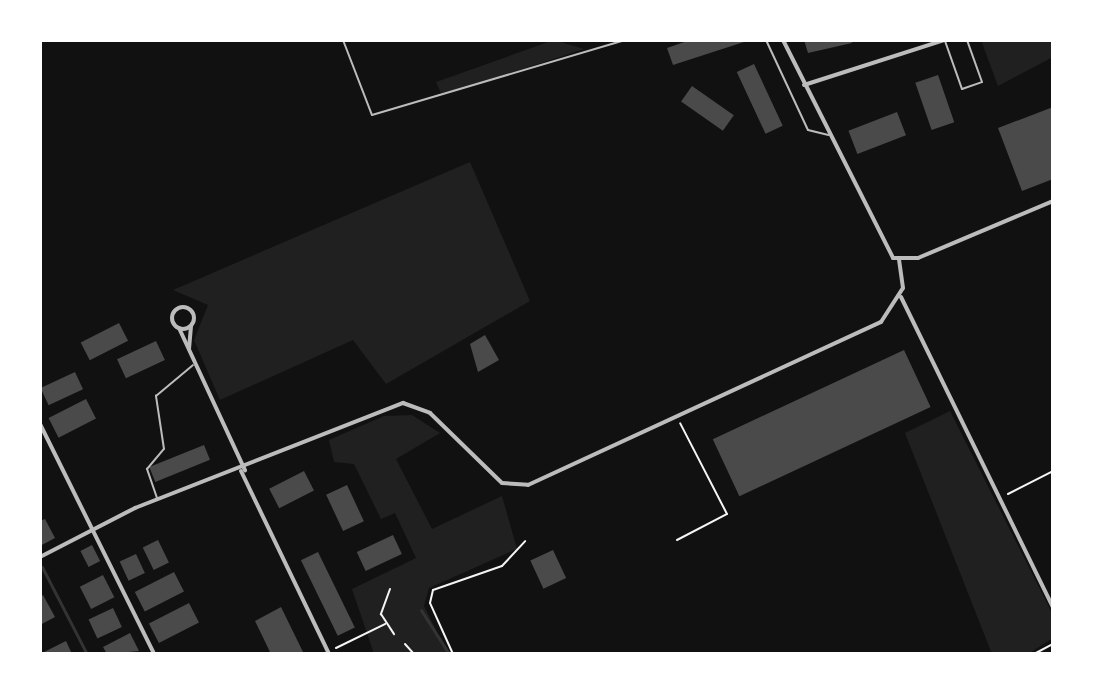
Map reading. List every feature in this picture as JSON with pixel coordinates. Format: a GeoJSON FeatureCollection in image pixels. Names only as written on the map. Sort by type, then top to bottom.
{"type":"FeatureCollection","features":[{"type":"Feature","properties":{"kind":"street"},"geometry":{"type":"LineString","coordinates":[[783,40],[880,243],[899,260],[901,295],[1053,607]]}},
{"type":"Feature","properties":{"kind":"street"},"geometry":{"type":"LineString","coordinates":[[804,85],[944,40]]}},
{"type":"Feature","properties":{"kind":"street"},"geometry":{"type":"LineString","coordinates":[[899,260],[1053,201]]}},
{"type":"Feature","properties":{"kind":"street"},"geometry":{"type":"LineString","coordinates":[[40,557],[158,499],[243,471],[403,403],[430,413],[502,483],[519,487],[873,327],[901,295]]}},
{"type":"Feature","properties":{"kind":"street"},"geometry":{"type":"LineString","coordinates":[[189,351],[193,313],[179,308],[172,320],[179,328],[189,351],[243,471],[328,653]]}},
{"type":"Feature","properties":{"kind":"street"},"geometry":{"type":"LineString","coordinates":[[179,328],[191,326]]}},
{"type":"Feature","properties":{"kind":"street"},"geometry":{"type":"LineString","coordinates":[[40,424],[154,654]]}},
{"type":"Feature","properties":{"kind":"street"},"geometry":{"type":"LineString","coordinates":[[1046,593],[1053,590]]}},
{"type":"Feature","properties":{"kind":"lane"},"geometry":{"type":"LineString","coordinates":[[343,40],[372,115],[625,40]]}},
{"type":"Feature","properties":{"kind":"lane"},"geometry":{"type":"LineString","coordinates":[[766,40],[808,130],[828,135]]}},
{"type":"Feature","properties":{"kind":"lane"},"geometry":{"type":"LineString","coordinates":[[944,40],[962,89],[982,82],[967,40]]}},
{"type":"Feature","properties":{"kind":"lane"},"geometry":{"type":"LineString","coordinates":[[158,499],[147,469],[164,449],[156,396],[195,364]]}},
{"type":"Feature","properties":{"kind":"path"},"geometry":{"type":"LineString","coordinates":[[676,416],[727,514],[677,540]]}},
{"type":"Feature","properties":{"kind":"path"},"geometry":{"type":"LineString","coordinates":[[1001,498],[1053,471]]}},
{"type":"Feature","properties":{"kind":"path"},"geometry":{"type":"LineString","coordinates":[[453,654],[430,603],[433,590],[502,566],[525,541]]}},
{"type":"Feature","properties":{"kind":"path"},"geometry":{"type":"LineString","coordinates":[[390,589],[380,602],[385,624],[394,634]]}},
{"type":"Feature","properties":{"kind":"path"},"geometry":{"type":"LineString","coordinates":[[328,653],[385,624]]}},
{"type":"Feature","properties":{"kind":"path"},"geometry":{"type":"LineString","coordinates":[[405,644],[414,654]]}},
{"type":"Feature","properties":{"kind":"path"},"geometry":{"type":"LineString","coordinates":[[1034,654],[1053,644]]}},
{"type":"Feature","properties":{"kind":"shaded area"},"geometry":{"type":"Polygon","coordinates":[[[554,40],[584,49],[464,88],[441,93],[436,82],[554,40]]]}},
{"type":"Feature","properties":{"kind":"shaded area"},"geometry":{"type":"Polygon","coordinates":[[[981,40],[1053,40],[1053,57],[998,86],[981,40]]]}},
{"type":"Feature","properties":{"kind":"shaded area"},"geometry":{"type":"Polygon","coordinates":[[[470,162],[530,301],[386,384],[353,340],[220,400],[194,340],[208,305],[173,290],[470,162]]]}},
{"type":"Feature","properties":{"kind":"shaded area"},"geometry":{"type":"Polygon","coordinates":[[[950,411],[1053,615],[1053,638],[1028,654],[992,654],[905,433],[950,411]]]}},
{"type":"Feature","properties":{"kind":"shaded area"},"geometry":{"type":"Polygon","coordinates":[[[412,415],[440,433],[396,459],[432,529],[502,496],[517,549],[429,588],[424,606],[448,654],[374,654],[352,589],[416,558],[395,513],[381,519],[354,464],[334,462],[329,440],[384,416],[412,415]]]}},
{"type":"Feature","properties":{"kind":"building"},"geometry":{"type":"Polygon","coordinates":[[[690,40],[747,41],[673,65],[667,48],[690,40]]]}},
{"type":"Feature","properties":{"kind":"building"},"geometry":{"type":"Polygon","coordinates":[[[804,40],[851,40],[852,43],[808,53],[804,40]]]}},
{"type":"Feature","properties":{"kind":"building"},"geometry":{"type":"Polygon","coordinates":[[[754,64],[783,126],[766,134],[737,72],[754,64]]]}},
{"type":"Feature","properties":{"kind":"building"},"geometry":{"type":"Polygon","coordinates":[[[938,75],[954,122],[932,130],[915,83],[938,75]]]}},
{"type":"Feature","properties":{"kind":"building"},"geometry":{"type":"Polygon","coordinates":[[[692,86],[734,115],[723,131],[681,102],[692,86]]]}},
{"type":"Feature","properties":{"kind":"building"},"geometry":{"type":"Polygon","coordinates":[[[1053,107],[1053,179],[1022,191],[998,128],[1053,107]]]}},
{"type":"Feature","properties":{"kind":"building"},"geometry":{"type":"Polygon","coordinates":[[[897,112],[906,135],[857,154],[848,131],[897,112]]]}},
{"type":"Feature","properties":{"kind":"building"},"geometry":{"type":"Polygon","coordinates":[[[119,323],[128,341],[90,360],[81,343],[119,323]]]}},
{"type":"Feature","properties":{"kind":"building"},"geometry":{"type":"Polygon","coordinates":[[[485,335],[499,360],[478,372],[470,344],[485,335]]]}},
{"type":"Feature","properties":{"kind":"building"},"geometry":{"type":"Polygon","coordinates":[[[156,341],[165,360],[126,378],[117,359],[156,341]]]}},
{"type":"Feature","properties":{"kind":"building"},"geometry":{"type":"Polygon","coordinates":[[[904,350],[931,407],[739,496],[713,439],[904,350]]]}},
{"type":"Feature","properties":{"kind":"building"},"geometry":{"type":"Polygon","coordinates":[[[75,372],[83,389],[49,405],[41,388],[75,372]]]}},
{"type":"Feature","properties":{"kind":"building"},"geometry":{"type":"Polygon","coordinates":[[[86,399],[96,419],[59,438],[49,418],[86,399]]]}},
{"type":"Feature","properties":{"kind":"building"},"geometry":{"type":"Polygon","coordinates":[[[204,445],[210,460],[155,482],[149,467],[204,445]]]}},
{"type":"Feature","properties":{"kind":"building"},"geometry":{"type":"Polygon","coordinates":[[[304,471],[314,491],[279,508],[269,489],[304,471]]]}},
{"type":"Feature","properties":{"kind":"building"},"geometry":{"type":"Polygon","coordinates":[[[347,485],[364,521],[343,531],[326,495],[347,485]]]}},
{"type":"Feature","properties":{"kind":"building"},"geometry":{"type":"Polygon","coordinates":[[[45,519],[55,538],[40,546],[40,521],[45,519]]]}},
{"type":"Feature","properties":{"kind":"building"},"geometry":{"type":"Polygon","coordinates":[[[393,535],[402,554],[366,571],[357,552],[393,535]]]}},
{"type":"Feature","properties":{"kind":"building"},"geometry":{"type":"Polygon","coordinates":[[[158,540],[169,562],[154,570],[143,547],[158,540]]]}},
{"type":"Feature","properties":{"kind":"building"},"geometry":{"type":"Polygon","coordinates":[[[92,545],[100,561],[89,567],[80,551],[92,545]]]}},
{"type":"Feature","properties":{"kind":"building"},"geometry":{"type":"Polygon","coordinates":[[[553,550],[566,578],[543,589],[530,561],[553,550]]]}},
{"type":"Feature","properties":{"kind":"building"},"geometry":{"type":"Polygon","coordinates":[[[318,552],[355,627],[338,636],[301,560],[318,552]]]}},
{"type":"Feature","properties":{"kind":"building"},"geometry":{"type":"Polygon","coordinates":[[[136,554],[145,573],[129,581],[120,562],[136,554]]]}},
{"type":"Feature","properties":{"kind":"building"},"geometry":{"type":"Polygon","coordinates":[[[174,572],[184,592],[145,612],[135,592],[174,572]]]}},
{"type":"Feature","properties":{"kind":"building"},"geometry":{"type":"Polygon","coordinates":[[[103,575],[114,597],[91,609],[80,587],[103,575]]]}},
{"type":"Feature","properties":{"kind":"building"},"geometry":{"type":"Polygon","coordinates":[[[43,595],[55,617],[40,625],[40,597],[43,595]]]}},
{"type":"Feature","properties":{"kind":"building"},"geometry":{"type":"Polygon","coordinates":[[[189,603],[199,623],[159,643],[149,623],[189,603]]]}},
{"type":"Feature","properties":{"kind":"building"},"geometry":{"type":"Polygon","coordinates":[[[281,607],[304,654],[271,654],[255,621],[281,607]]]}},
{"type":"Feature","properties":{"kind":"building"},"geometry":{"type":"Polygon","coordinates":[[[113,608],[122,627],[97,638],[89,619],[113,608]]]}},
{"type":"Feature","properties":{"kind":"building"},"geometry":{"type":"Polygon","coordinates":[[[130,633],[139,651],[107,654],[103,647],[130,633]]]}},
{"type":"Feature","properties":{"kind":"building"},"geometry":{"type":"Polygon","coordinates":[[[66,641],[72,654],[40,654],[66,641]]]}},
{"type":"Feature","properties":{"kind":"waterway"},"geometry":{"type":"LineString","coordinates":[[42,567],[87,654]]}},
{"type":"Feature","properties":{"kind":"waterway"},"geometry":{"type":"LineString","coordinates":[[421,610],[449,654]]}}]}
